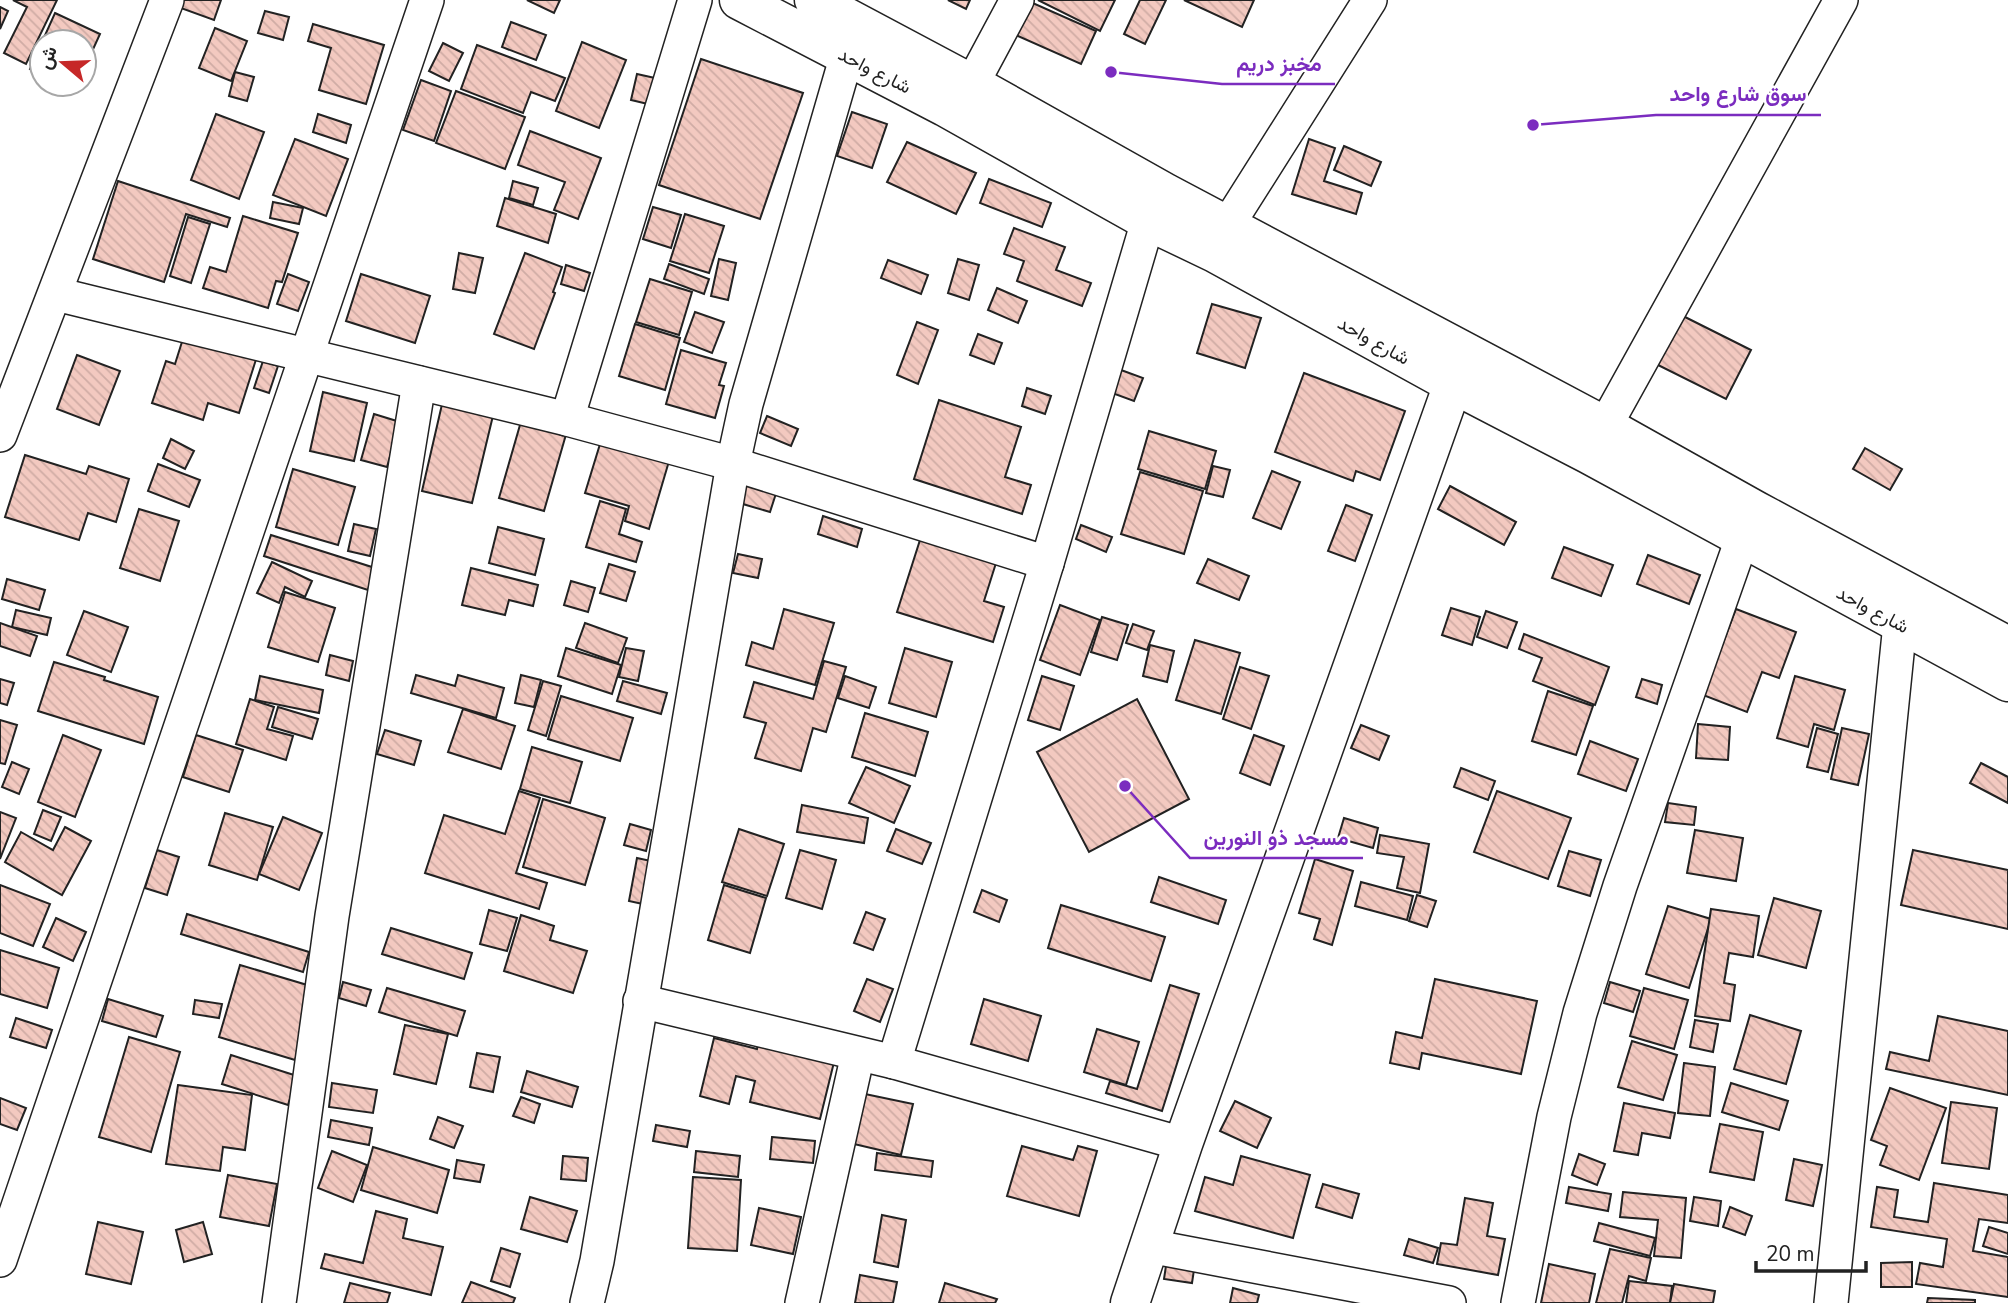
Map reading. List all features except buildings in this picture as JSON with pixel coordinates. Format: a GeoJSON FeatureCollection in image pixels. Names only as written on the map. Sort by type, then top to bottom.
{"type":"FeatureCollection","features":[{"type":"Feature","properties":{"kind":"street"},"geometry":{"type":"LineString","coordinates":[[0,435],[167,0]]}},
{"type":"Feature","properties":{"kind":"street"},"geometry":{"type":"LineString","coordinates":[[0,1260],[427,0]]}},
{"type":"Feature","properties":{"kind":"street"},"geometry":{"type":"LineString","coordinates":[[567,419],[695,0]]}},
{"type":"Feature","properties":{"kind":"street","name":"شارع واحد"},"geometry":{"type":"LineString","coordinates":[[814,0],[972,84],[1227,226],[1460,368],[1588,454],[2008,682]]}},
{"type":"Feature","properties":{"kind":"street"},"geometry":{"type":"LineString","coordinates":[[972,84],[1017,0]]}},
{"type":"Feature","properties":{"kind":"street"},"geometry":{"type":"LineString","coordinates":[[1227,226],[1370,0]]}},
{"type":"Feature","properties":{"kind":"street"},"geometry":{"type":"LineString","coordinates":[[1605,426],[1841,0]]}},
{"type":"Feature","properties":{"kind":"street","name":"شارع واحد"},"geometry":{"type":"LineString","coordinates":[[756,4],[1147,221],[1460,368],[1605,426],[2008,646]]}},
{"type":"Feature","properties":{"kind":"street"},"geometry":{"type":"LineString","coordinates":[[587,1303],[597,1261],[733,464],[746,404],[847,55]]}},
{"type":"Feature","properties":{"kind":"street"},"geometry":{"type":"LineString","coordinates":[[894,1062],[1047,563],[1147,221]]}},
{"type":"Feature","properties":{"kind":"street"},"geometry":{"type":"LineString","coordinates":[[55,294],[567,419],[733,464],[1047,563]]}},
{"type":"Feature","properties":{"kind":"street"},"geometry":{"type":"LineString","coordinates":[[1130,1303],[1183,1144],[1460,368]]}},
{"type":"Feature","properties":{"kind":"street"},"geometry":{"type":"LineString","coordinates":[[279,1303],[332,916],[419,383]]}},
{"type":"Feature","properties":{"kind":"street"},"geometry":{"type":"LineString","coordinates":[[1518,1303],[1554,1117],[1580,1013],[1620,886],[1742,539]]}},
{"type":"Feature","properties":{"kind":"street"},"geometry":{"type":"LineString","coordinates":[[1831,1303],[1900,624]]}},
{"type":"Feature","properties":{"kind":"street"},"geometry":{"type":"LineString","coordinates":[[640,1001],[894,1062],[1183,1144]]}},
{"type":"Feature","properties":{"kind":"street"},"geometry":{"type":"LineString","coordinates":[[802,1303],[858,1054]]}},
{"type":"Feature","properties":{"kind":"street"},"geometry":{"type":"LineString","coordinates":[[1149,1246],[1449,1303]]}},
{"type":"Feature","properties":{"kind":"place","name":"مخبز دريم"},"geometry":{"type":"Point","coordinates":[1111,72]}},
{"type":"Feature","properties":{"kind":"place","name":"سوق شارع واحد"},"geometry":{"type":"Point","coordinates":[1533,125]}},
{"type":"Feature","properties":{"kind":"place","name":"مسجد ذو النورين"},"geometry":{"type":"Point","coordinates":[1125,786]}}]}
